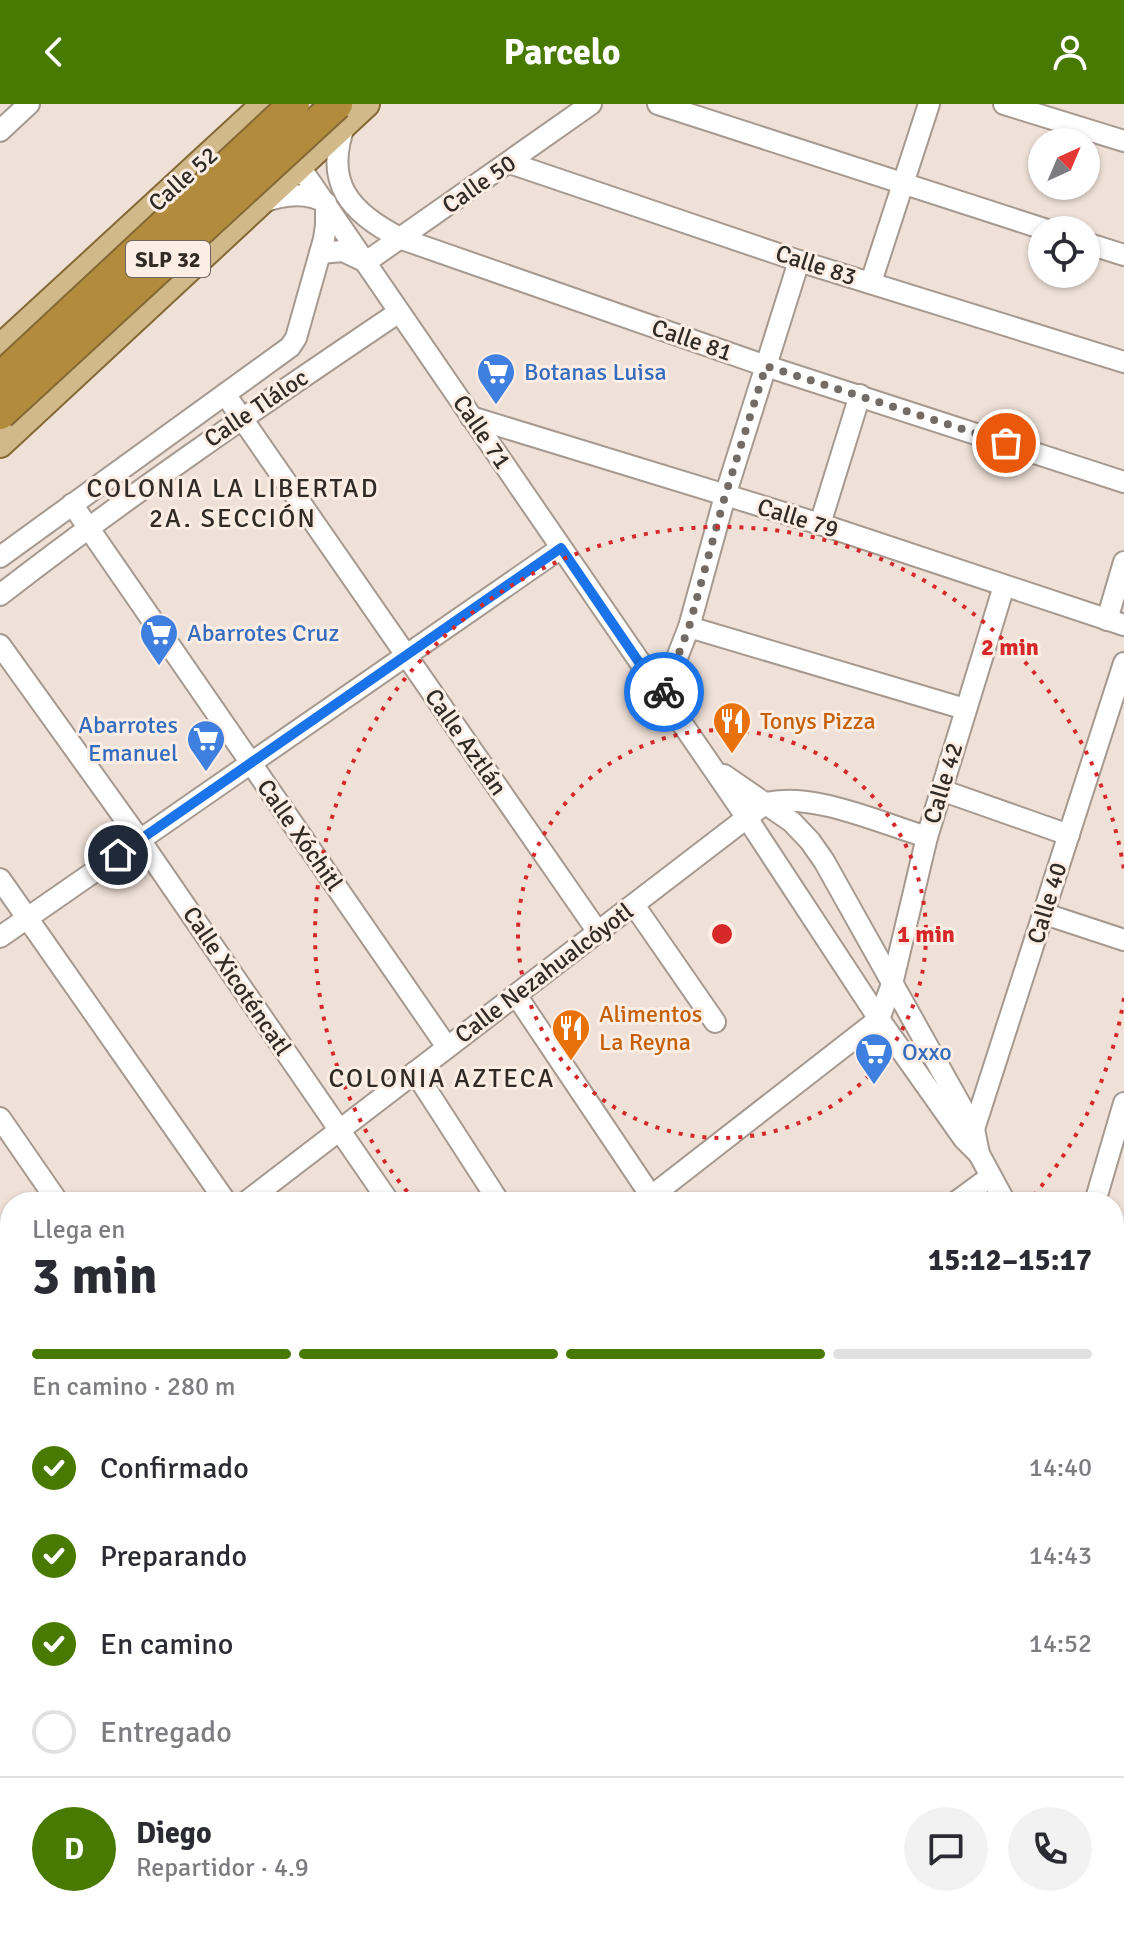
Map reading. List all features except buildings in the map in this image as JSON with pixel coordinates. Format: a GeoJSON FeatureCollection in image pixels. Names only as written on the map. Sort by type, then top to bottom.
{"type":"FeatureCollection","features":[{"type":"Feature","properties":{"kind":"highway","name":"SLP 32"},"geometry":{"type":"LineString","coordinates":[[0,378],[293,104]]}},
{"type":"Feature","properties":{"kind":"highway","name":"SLP 32"},"geometry":{"type":"LineString","coordinates":[[0,414],[341,113]]}},
{"type":"Feature","properties":{"kind":"main road"},"geometry":{"type":"LineString","coordinates":[[293,104],[299,119],[308,125],[330,129],[341,113]]}},
{"type":"Feature","properties":{"kind":"main road"},"geometry":{"type":"LineString","coordinates":[[0,444],[299,165],[341,113],[366,104]]}},
{"type":"Feature","properties":{"kind":"main road","name":"Calle 52"},"geometry":{"type":"LineString","coordinates":[[0,348],[261,105]]}},
{"type":"Feature","properties":{"kind":"main road"},"geometry":{"type":"LineString","coordinates":[[210,155],[228,147],[238,148],[256,158],[262,167],[265,187],[256,205]]}},
{"type":"Feature","properties":{"kind":"street"},"geometry":{"type":"LineString","coordinates":[[0,131],[29,104]]}},
{"type":"Feature","properties":{"kind":"street","name":"Calle 50"},"geometry":{"type":"LineString","coordinates":[[366,262],[591,104]]}},
{"type":"Feature","properties":{"kind":"street"},"geometry":{"type":"LineString","coordinates":[[658,104],[1028,224]]}},
{"type":"Feature","properties":{"kind":"street"},"geometry":{"type":"LineString","coordinates":[[871,282],[929,104]]}},
{"type":"Feature","properties":{"kind":"street"},"geometry":{"type":"LineString","coordinates":[[1004,104],[1040,110],[1124,141]]}},
{"type":"Feature","properties":{"kind":"street","name":"Calle 71"},"geometry":{"type":"LineString","coordinates":[[261,105],[399,312],[747,818],[879,1019],[969,1134]]}},
{"type":"Feature","properties":{"kind":"street","name":"Calle 81"},"geometry":{"type":"LineString","coordinates":[[341,113],[336,159],[343,189],[363,216],[402,239],[766,366],[1124,482]]}},
{"type":"Feature","properties":{"kind":"street","name":"Calle 83"},"geometry":{"type":"LineString","coordinates":[[510,163],[799,261],[1124,362]]}},
{"type":"Feature","properties":{"kind":"street"},"geometry":{"type":"LineString","coordinates":[[256,205],[290,195],[312,197],[326,203]]}},
{"type":"Feature","properties":{"kind":"street","name":"Calle Tláloc"},"geometry":{"type":"LineString","coordinates":[[0,557],[290,347],[296,338],[320,253],[326,225],[326,203]]}},
{"type":"Feature","properties":{"kind":"street"},"geometry":{"type":"LineString","coordinates":[[1100,247],[1124,255]]}},
{"type":"Feature","properties":{"kind":"street"},"geometry":{"type":"LineString","coordinates":[[320,253],[343,251],[366,262]]}},
{"type":"Feature","properties":{"kind":"street"},"geometry":{"type":"LineString","coordinates":[[662,696],[689,627],[725,496],[799,261]]}},
{"type":"Feature","properties":{"kind":"street","name":"Calle Tláloc"},"geometry":{"type":"LineString","coordinates":[[0,595],[87,527],[399,312]]}},
{"type":"Feature","properties":{"kind":"street","name":"Calle Aztlán"},"geometry":{"type":"LineString","coordinates":[[225,394],[598,932]]}},
{"type":"Feature","properties":{"kind":"street"},"geometry":{"type":"LineString","coordinates":[[820,524],[860,395]]}},
{"type":"Feature","properties":{"kind":"street","name":"Calle 79"},"geometry":{"type":"LineString","coordinates":[[471,417],[820,524],[1115,623]]}},
{"type":"Feature","properties":{"kind":"street","name":"Calle Xóchitl"},"geometry":{"type":"LineString","coordinates":[[72,504],[447,1047]]}},
{"type":"Feature","properties":{"kind":"street"},"geometry":{"type":"LineString","coordinates":[[0,937],[561,548]]}},
{"type":"Feature","properties":{"kind":"street"},"geometry":{"type":"LineString","coordinates":[[1115,623],[1124,562]]}},
{"type":"Feature","properties":{"kind":"street","name":"Calle 42"},"geometry":{"type":"LineString","coordinates":[[879,1019],[892,984],[927,837],[1004,586]]}},
{"type":"Feature","properties":{"kind":"street"},"geometry":{"type":"LineString","coordinates":[[689,627],[965,709]]}},
{"type":"Feature","properties":{"kind":"street","name":"Calle Xicoténcatl"},"geometry":{"type":"LineString","coordinates":[[0,645],[140,840],[382,1192]]}},
{"type":"Feature","properties":{"kind":"street","name":"Calle 40"},"geometry":{"type":"LineString","coordinates":[[969,1134],[1045,914],[1124,663]]}},
{"type":"Feature","properties":{"kind":"street","name":"Calle 71"},"geometry":{"type":"LineString","coordinates":[[706,760],[735,784],[792,822],[810,841],[892,984],[999,1192]]}},
{"type":"Feature","properties":{"kind":"street"},"geometry":{"type":"LineString","coordinates":[[941,790],[1069,835]]}},
{"type":"Feature","properties":{"kind":"street"},"geometry":{"type":"LineString","coordinates":[[766,803],[783,799],[816,803],[927,837]]}},
{"type":"Feature","properties":{"kind":"street","name":"Calle Nezahualcóyotl"},"geometry":{"type":"LineString","coordinates":[[259,1192],[766,803]]}},
{"type":"Feature","properties":{"kind":"street"},"geometry":{"type":"LineString","coordinates":[[0,879],[219,1192]]}},
{"type":"Feature","properties":{"kind":"street"},"geometry":{"type":"LineString","coordinates":[[634,905],[715,1022]]}},
{"type":"Feature","properties":{"kind":"street"},"geometry":{"type":"LineString","coordinates":[[1045,914],[1124,940]]}},
{"type":"Feature","properties":{"kind":"street"},"geometry":{"type":"LineString","coordinates":[[516,995],[645,1192]]}},
{"type":"Feature","properties":{"kind":"street"},"geometry":{"type":"LineString","coordinates":[[660,1192],[879,1019]]}},
{"type":"Feature","properties":{"kind":"street"},"geometry":{"type":"LineString","coordinates":[[415,1072],[493,1192]]}},
{"type":"Feature","properties":{"kind":"street"},"geometry":{"type":"LineString","coordinates":[[1098,1192],[1124,1103]]}},
{"type":"Feature","properties":{"kind":"street"},"geometry":{"type":"LineString","coordinates":[[0,1118],[51,1192]]}},
{"type":"Feature","properties":{"kind":"street"},"geometry":{"type":"LineString","coordinates":[[970,1192],[990,1177]]}},
{"type":"Feature","properties":{"kind":"way so far"},"geometry":{"type":"LineString","coordinates":[[664,692],[689,627],[725,496],[766,366],[1006,443]]}},
{"type":"Feature","properties":{"kind":"place","name":"Botanas Luisa"},"geometry":{"type":"Point","coordinates":[496,406]}},
{"type":"Feature","properties":{"kind":"place","name":"Abarrotes Cruz"},"geometry":{"type":"Point","coordinates":[159,667]}},
{"type":"Feature","properties":{"kind":"place","name":"Tonys Pizza"},"geometry":{"type":"Point","coordinates":[732,755]}},
{"type":"Feature","properties":{"kind":"place","name":"Abarrotes Emanuel"},"geometry":{"type":"Point","coordinates":[206,773]}},
{"type":"Feature","properties":{"kind":"place","name":"Alimentos La Reyna"},"geometry":{"type":"Point","coordinates":[571,1062]}},
{"type":"Feature","properties":{"kind":"place","name":"Oxxo"},"geometry":{"type":"Point","coordinates":[874,1086]}},
{"type":"Feature","properties":{"kind":"district","name":"COLONIA LA LIBERTAD 2A. SECCIÓN"},"geometry":{"type":"Point","coordinates":[233,503]}},
{"type":"Feature","properties":{"kind":"district","name":"COLONIA AZTECA"},"geometry":{"type":"Point","coordinates":[442,1078]}},
{"type":"Feature","properties":{"kind":"route"},"geometry":{"type":"LineString","coordinates":[[118,855],[561,548],[662,696],[664,692]]}}]}
